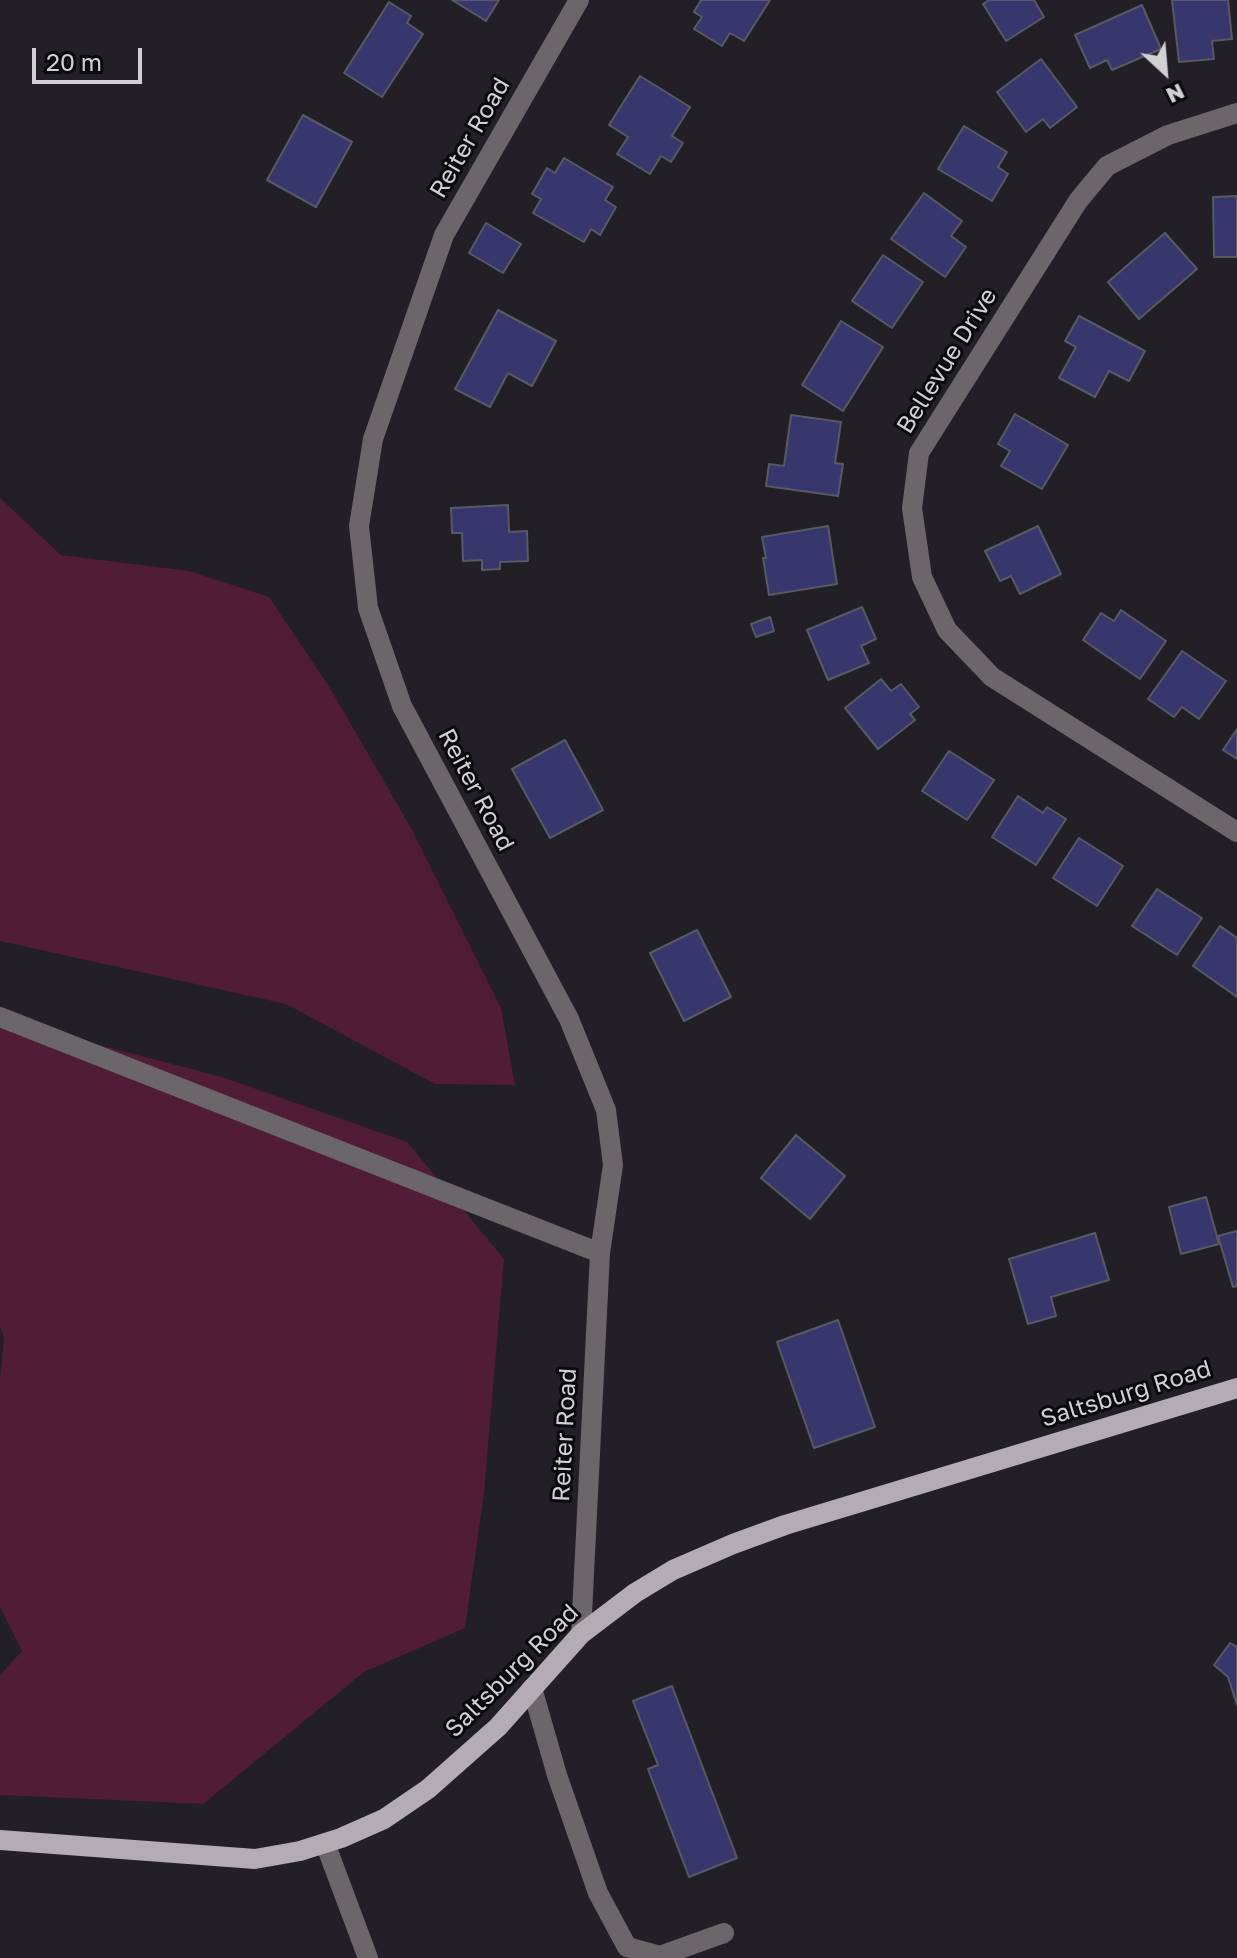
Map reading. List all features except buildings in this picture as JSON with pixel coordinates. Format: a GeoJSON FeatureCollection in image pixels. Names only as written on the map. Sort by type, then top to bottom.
{"type":"FeatureCollection","features":[{"type":"Feature","properties":{"kind":"main road","name":"Saltsburg Road"},"geometry":{"type":"LineString","coordinates":[[0,1840],[255,1859],[325,1843],[384,1819],[428,1789],[498,1727],[581,1634],[635,1593],[673,1570],[800,1520],[1237,1388]]}},
{"type":"Feature","properties":{"kind":"street","name":"Reiter Road"},"geometry":{"type":"LineString","coordinates":[[579,0],[444,235],[373,439],[359,526],[368,608],[402,706],[569,1019],[606,1110],[613,1165],[600,1253],[581,1634]]}},
{"type":"Feature","properties":{"kind":"street","name":"Bellevue Drive"},"geometry":{"type":"LineString","coordinates":[[1237,113],[1168,135],[1107,166],[1078,201],[919,453],[912,508],[922,577],[947,630],[992,677],[1237,832]]}},
{"type":"Feature","properties":{"kind":"street"},"geometry":{"type":"LineString","coordinates":[[0,1017],[600,1253]]}},
{"type":"Feature","properties":{"kind":"street"},"geometry":{"type":"LineString","coordinates":[[532,1688],[557,1775],[598,1893],[627,1947],[660,1956],[724,1933]]}},
{"type":"Feature","properties":{"kind":"street"},"geometry":{"type":"LineString","coordinates":[[325,1843],[368,1958]]}},
{"type":"Feature","properties":{"kind":"shaded area"},"geometry":{"type":"Polygon","coordinates":[[[0,498],[61,555],[189,571],[269,597],[330,688],[411,828],[501,1008],[515,1085],[435,1084],[286,1004],[0,941],[0,498]]]}},
{"type":"Feature","properties":{"kind":"shaded area"},"geometry":{"type":"Polygon","coordinates":[[[0,1019],[222,1077],[407,1142],[504,1259],[484,1493],[465,1628],[364,1672],[203,1804],[0,1795],[0,1675],[22,1651],[0,1607],[0,1379],[4,1337],[0,1326],[0,1019]]]}}]}
